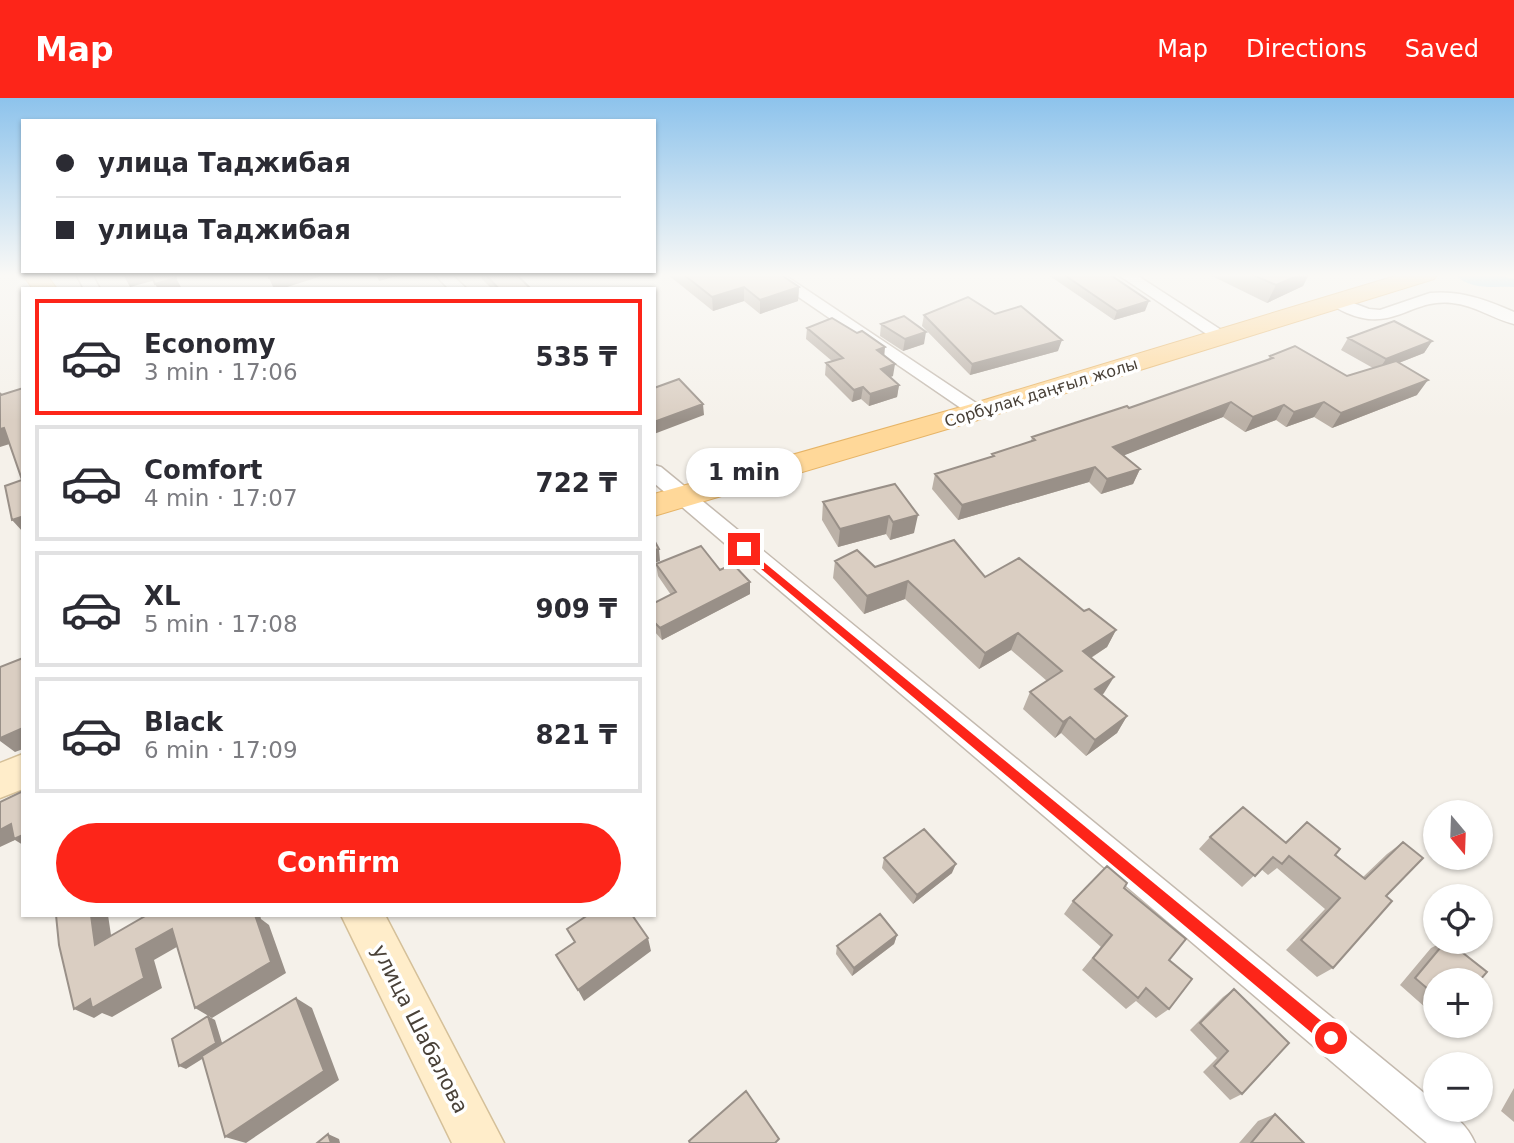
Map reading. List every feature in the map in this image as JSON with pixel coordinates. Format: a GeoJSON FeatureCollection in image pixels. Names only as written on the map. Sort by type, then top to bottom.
{"type":"FeatureCollection","features":[{"type":"Feature","properties":{"kind":"main road","name":"Сорбұлақ даңғыл жолы"},"geometry":{"type":"LineString","coordinates":[[668,501],[1269,323]]}},
{"type":"Feature","properties":{"kind":"street"},"geometry":{"type":"LineString","coordinates":[[846,323],[978,411]]}},
{"type":"Feature","properties":{"kind":"street"},"geometry":{"type":"LineString","coordinates":[[1201,323],[1223,337]]}},
{"type":"Feature","properties":{"kind":"street"},"geometry":{"type":"LineString","coordinates":[[656,476],[668,501],[1456,1143]]}},
{"type":"Feature","properties":{"kind":"street"},"geometry":{"type":"LineString","coordinates":[[0,781],[21,772]]}},
{"type":"Feature","properties":{"kind":"street","name":"улица Шабалова"},"geometry":{"type":"LineString","coordinates":[[363,917],[479,1143]]}},
{"type":"Feature","properties":{"kind":"building"},"geometry":{"type":"Polygon","coordinates":[[[820,323],[840,323],[857,333],[862,331],[885,347],[877,350],[895,364],[881,369],[899,385],[870,394],[863,387],[854,390],[826,363],[843,358],[807,328],[820,323]]]}},
{"type":"Feature","properties":{"kind":"building"},"geometry":{"type":"Polygon","coordinates":[[[913,323],[926,332],[905,339],[881,324],[913,323]]]}},
{"type":"Feature","properties":{"kind":"building"},"geometry":{"type":"Polygon","coordinates":[[[932,323],[1041,323],[1062,340],[972,364],[932,323]]]}},
{"type":"Feature","properties":{"kind":"building"},"geometry":{"type":"Polygon","coordinates":[[[1389,323],[1397,323],[1432,341],[1386,359],[1348,338],[1389,323]]]}},
{"type":"Feature","properties":{"kind":"building"},"geometry":{"type":"Polygon","coordinates":[[[1295,346],[1347,376],[1396,361],[1428,380],[1341,413],[1324,402],[1294,412],[1284,405],[1253,417],[1231,402],[1113,447],[1140,469],[1107,479],[1095,467],[962,505],[935,474],[1035,440],[1032,437],[1127,406],[1129,408],[1273,358],[1270,356],[1295,346]]]}},
{"type":"Feature","properties":{"kind":"building"},"geometry":{"type":"Polygon","coordinates":[[[679,379],[703,404],[656,421],[656,387],[679,379]]]}},
{"type":"Feature","properties":{"kind":"building"},"geometry":{"type":"Polygon","coordinates":[[[21,389],[21,477],[4,428],[0,429],[0,393],[1,395],[21,389]]]}},
{"type":"Feature","properties":{"kind":"building"},"geometry":{"type":"Polygon","coordinates":[[[21,480],[21,517],[12,520],[5,486],[21,480]]]}},
{"type":"Feature","properties":{"kind":"building"},"geometry":{"type":"Polygon","coordinates":[[[895,484],[918,515],[893,522],[889,516],[840,529],[823,502],[895,484]]]}},
{"type":"Feature","properties":{"kind":"building"},"geometry":{"type":"Polygon","coordinates":[[[954,540],[985,577],[1019,558],[1084,611],[1089,609],[1116,630],[1083,651],[1114,677],[1095,689],[1127,716],[1095,740],[1070,717],[1063,722],[1030,692],[1062,671],[1018,633],[985,653],[908,581],[867,596],[835,561],[857,550],[875,567],[954,540]]]}},
{"type":"Feature","properties":{"kind":"building"},"geometry":{"type":"Polygon","coordinates":[[[701,546],[720,570],[733,564],[750,582],[660,628],[656,624],[656,602],[676,592],[656,564],[701,546]]]}},
{"type":"Feature","properties":{"kind":"building"},"geometry":{"type":"Polygon","coordinates":[[[21,659],[21,729],[0,738],[0,667],[21,659]]]}},
{"type":"Feature","properties":{"kind":"building"},"geometry":{"type":"Polygon","coordinates":[[[21,792],[21,836],[14,839],[11,824],[0,830],[0,802],[21,792]]]}},
{"type":"Feature","properties":{"kind":"building"},"geometry":{"type":"Polygon","coordinates":[[[1243,807],[1286,843],[1307,822],[1340,849],[1335,855],[1365,879],[1403,842],[1423,858],[1386,896],[1392,901],[1333,968],[1301,940],[1340,898],[1289,856],[1282,864],[1273,857],[1255,876],[1210,837],[1243,807]]]}},
{"type":"Feature","properties":{"kind":"building"},"geometry":{"type":"Polygon","coordinates":[[[924,829],[956,864],[917,895],[884,858],[924,829]]]}},
{"type":"Feature","properties":{"kind":"building"},"geometry":{"type":"Polygon","coordinates":[[[1107,866],[1127,883],[1124,888],[1186,939],[1169,960],[1192,979],[1169,1009],[1146,988],[1138,998],[1093,958],[1112,935],[1073,901],[1107,866]]]}},
{"type":"Feature","properties":{"kind":"building"},"geometry":{"type":"Polygon","coordinates":[[[880,914],[897,935],[854,968],[837,946],[880,914]]]}},
{"type":"Feature","properties":{"kind":"building"},"geometry":{"type":"Polygon","coordinates":[[[56,917],[91,917],[95,945],[144,917],[256,917],[271,962],[195,1008],[172,929],[136,949],[144,978],[92,1008],[90,999],[74,1009],[59,945],[56,917]]]}},
{"type":"Feature","properties":{"kind":"building"},"geometry":{"type":"Polygon","coordinates":[[[585,917],[633,917],[648,938],[578,990],[556,955],[575,942],[567,929],[585,917]]]}},
{"type":"Feature","properties":{"kind":"building"},"geometry":{"type":"Polygon","coordinates":[[[1435,954],[1464,954],[1482,968],[1423,968],[1435,954]]]}},
{"type":"Feature","properties":{"kind":"building"},"geometry":{"type":"Polygon","coordinates":[[[1423,968],[1423,985],[1415,978],[1423,968]]]}},
{"type":"Feature","properties":{"kind":"building"},"geometry":{"type":"Polygon","coordinates":[[[1234,989],[1289,1043],[1242,1094],[1214,1066],[1228,1051],[1200,1023],[1234,989]]]}},
{"type":"Feature","properties":{"kind":"building"},"geometry":{"type":"Polygon","coordinates":[[[296,998],[324,1071],[225,1137],[202,1056],[296,998]]]}},
{"type":"Feature","properties":{"kind":"building"},"geometry":{"type":"Polygon","coordinates":[[[208,1016],[216,1043],[179,1066],[172,1039],[208,1016]]]}},
{"type":"Feature","properties":{"kind":"building"},"geometry":{"type":"Polygon","coordinates":[[[746,1091],[779,1139],[775,1143],[690,1143],[689,1141],[746,1091]]]}},
{"type":"Feature","properties":{"kind":"building"},"geometry":{"type":"Polygon","coordinates":[[[1275,1114],[1304,1143],[1251,1143],[1275,1114]]]}},
{"type":"Feature","properties":{"kind":"building"},"geometry":{"type":"Polygon","coordinates":[[[328,1134],[331,1143],[317,1143],[328,1134]]]}},
{"type":"Feature","properties":{"kind":"route"},"geometry":{"type":"LineString","coordinates":[[744,549],[1331,1038]]}}]}
